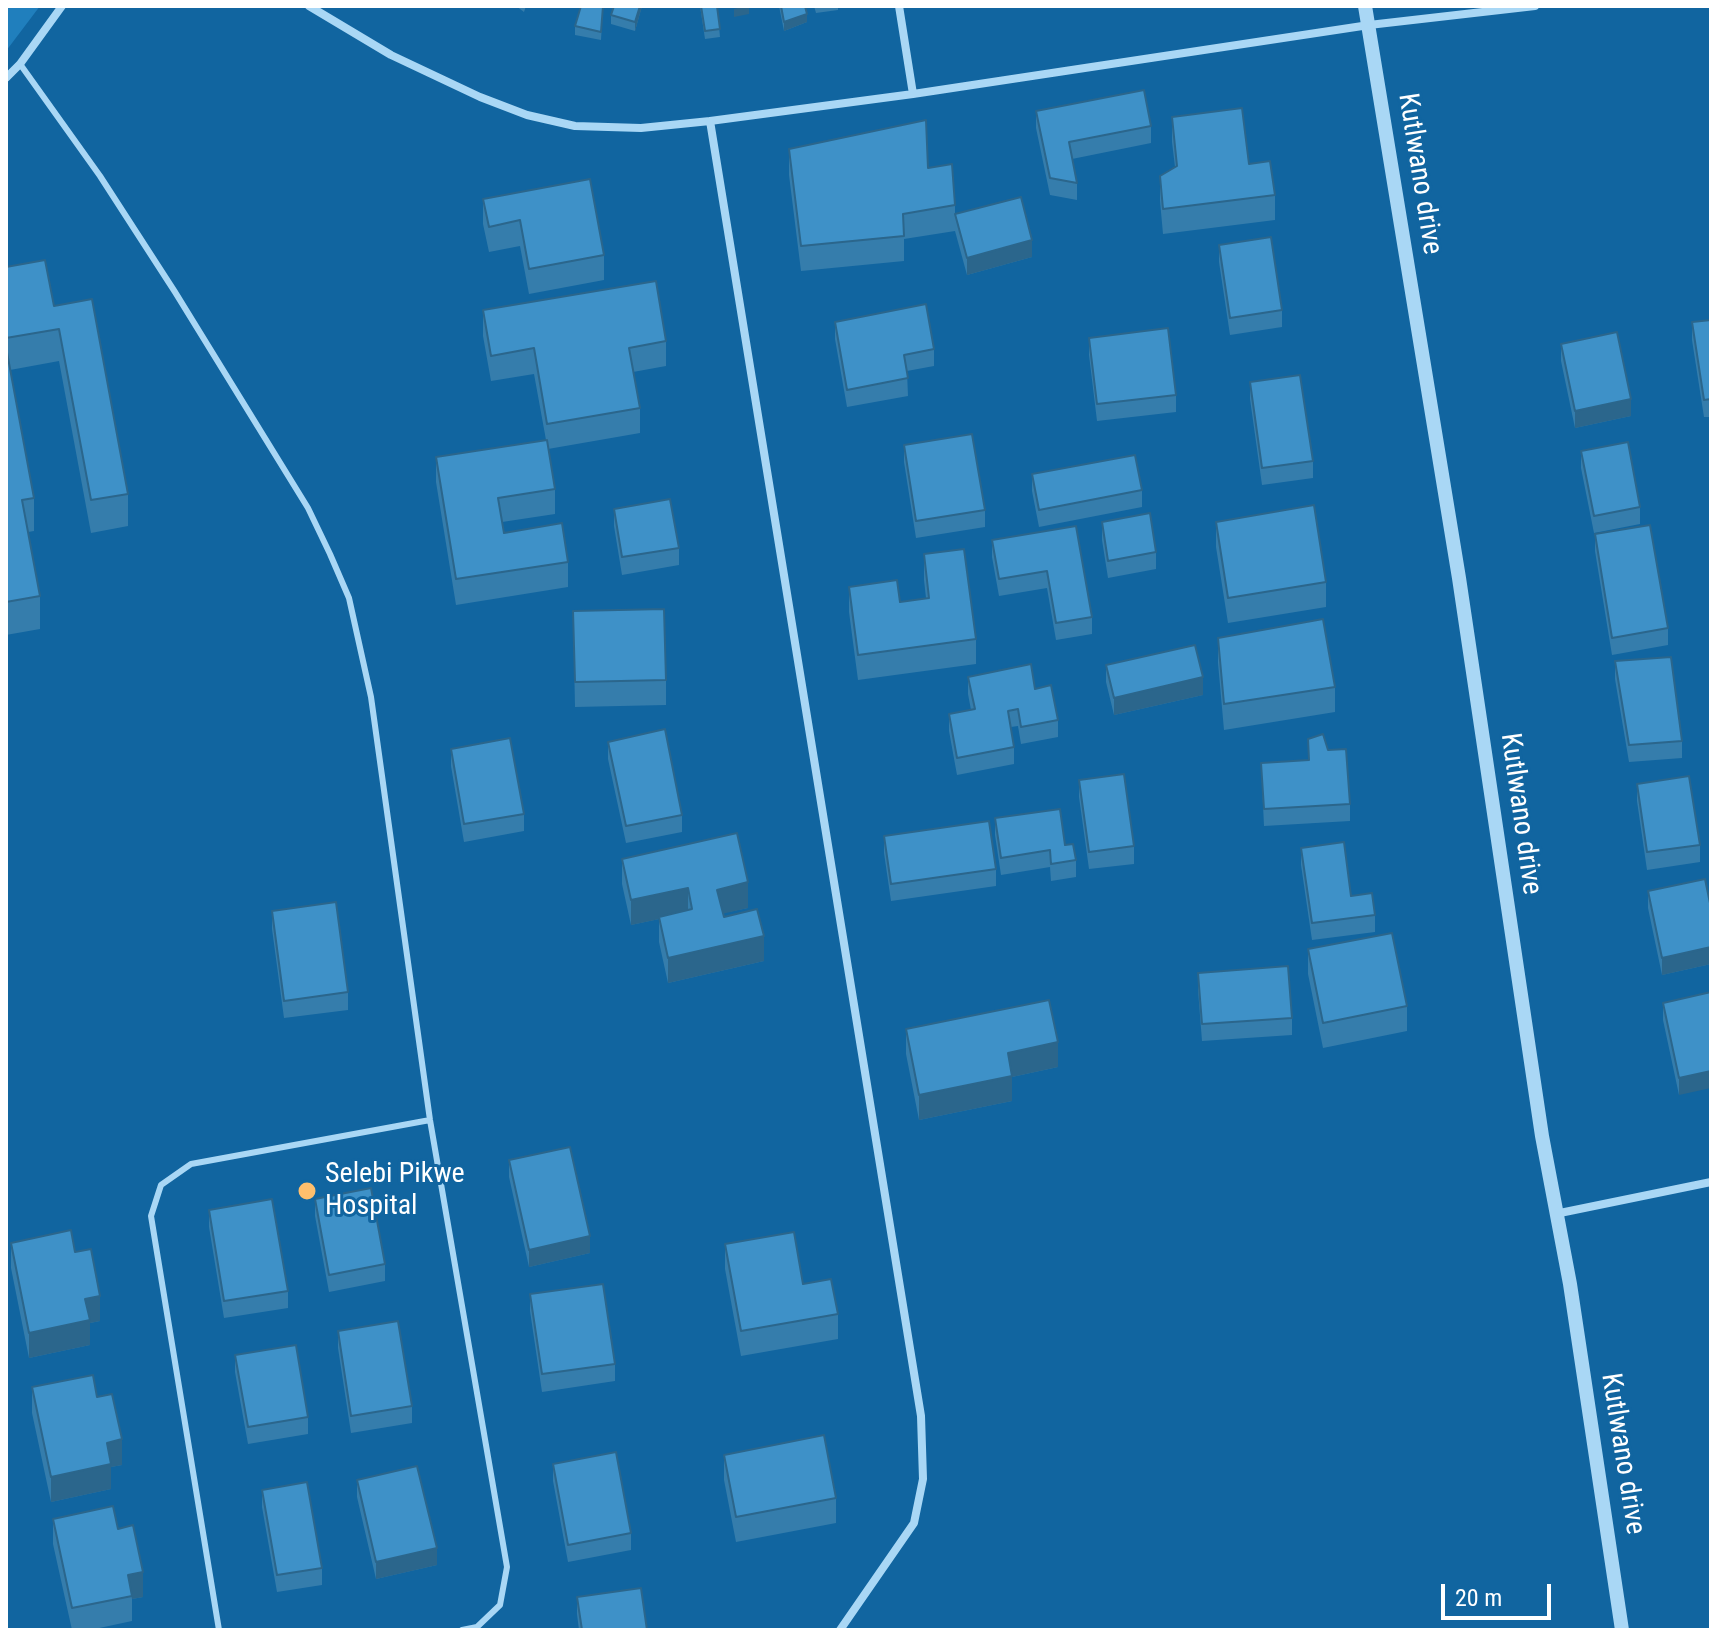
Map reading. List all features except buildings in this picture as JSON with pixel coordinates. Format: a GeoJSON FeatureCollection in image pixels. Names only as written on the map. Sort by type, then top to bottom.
{"type":"FeatureCollection","features":[{"type":"Feature","properties":{"kind":"street"},"geometry":{"type":"LineString","coordinates":[[6,78],[20,64],[62,6]]}},
{"type":"Feature","properties":{"kind":"street"},"geometry":{"type":"LineString","coordinates":[[309,6],[391,55],[480,97],[527,115],[575,126],[641,128],[913,94],[1369,25],[1535,6]]}},
{"type":"Feature","properties":{"kind":"street"},"geometry":{"type":"LineString","coordinates":[[899,6],[913,94]]}},
{"type":"Feature","properties":{"kind":"street","name":"Kutlwano drive"},"geometry":{"type":"LineString","coordinates":[[1365,6],[1459,578],[1539,1121],[1570,1284],[1622,1630]]}},
{"type":"Feature","properties":{"kind":"street"},"geometry":{"type":"LineString","coordinates":[[710,121],[921,1416],[923,1479],[914,1523],[840,1630]]}},
{"type":"Feature","properties":{"kind":"street"},"geometry":{"type":"LineString","coordinates":[[1555,1214],[1711,1182]]}},
{"type":"Feature","properties":{"kind":"lane"},"geometry":{"type":"LineString","coordinates":[[20,64],[108,188],[175,292],[308,508],[349,598],[371,697],[430,1120],[507,1567],[500,1605],[477,1627],[462,1630]]}},
{"type":"Feature","properties":{"kind":"lane"},"geometry":{"type":"LineString","coordinates":[[219,1630],[151,1216],[161,1185],[191,1164],[430,1120]]}},
{"type":"Feature","properties":{"kind":"shaded area"},"geometry":{"type":"Polygon","coordinates":[[[6,6],[40,6],[6,51],[6,6]]]}},
{"type":"Feature","properties":{"kind":"place","name":"Selebi Pikwe Hospital"},"geometry":{"type":"Point","coordinates":[307,1191]}}]}
